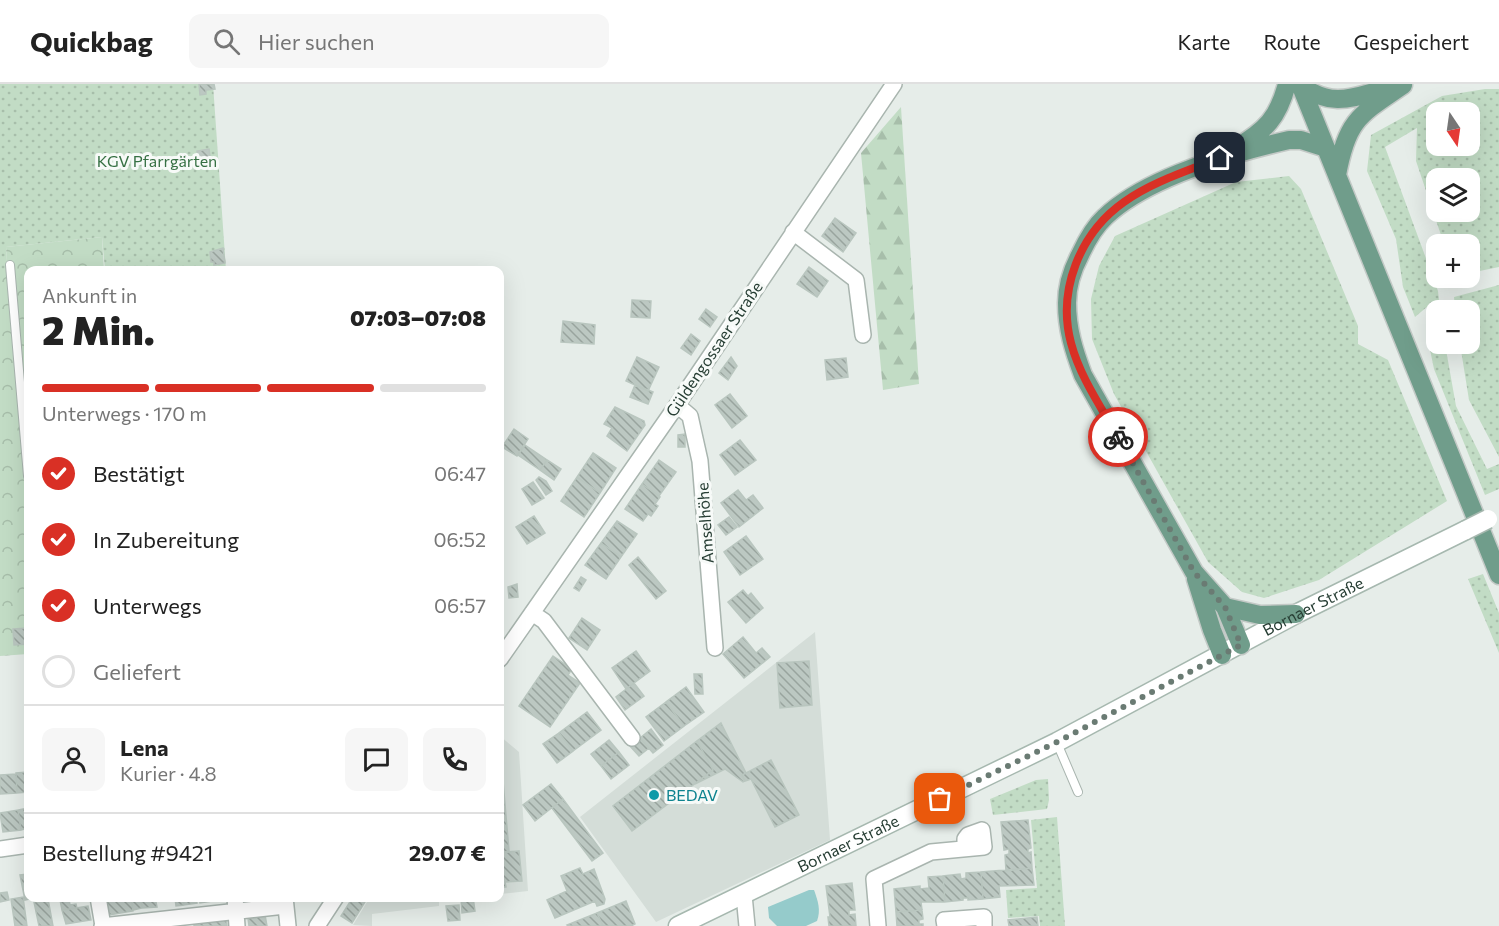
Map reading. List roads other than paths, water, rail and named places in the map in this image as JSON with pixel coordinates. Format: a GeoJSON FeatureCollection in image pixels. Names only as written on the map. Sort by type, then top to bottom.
{"type":"FeatureCollection","features":[{"type":"Feature","properties":{"kind":"main road"},"geometry":{"type":"LineString","coordinates":[[1220,158],[1262,132],[1273,120],[1287,84]]}},
{"type":"Feature","properties":{"kind":"main road"},"geometry":{"type":"LineString","coordinates":[[1300,84],[1314,95],[1336,100],[1405,84]]}},
{"type":"Feature","properties":{"kind":"main road"},"geometry":{"type":"LineString","coordinates":[[1300,84],[1499,575]]}},
{"type":"Feature","properties":{"kind":"main road"},"geometry":{"type":"LineString","coordinates":[[1337,175],[1341,153],[1352,126],[1364,112],[1405,84]]}},
{"type":"Feature","properties":{"kind":"main road"},"geometry":{"type":"LineString","coordinates":[[1241,645],[1225,607],[1194,572],[1083,375],[1071,342],[1067,302],[1072,270],[1087,241],[1104,218],[1125,201],[1152,186],[1220,158],[1289,140],[1326,148]]}},
{"type":"Feature","properties":{"kind":"main road","name":"Bornaer Straße"},"geometry":{"type":"LineString","coordinates":[[678,926],[1057,742],[1296,614],[1494,517]]}},
{"type":"Feature","properties":{"kind":"main road"},"geometry":{"type":"LineString","coordinates":[[1194,572],[1222,655]]}},
{"type":"Feature","properties":{"kind":"main road"},"geometry":{"type":"LineString","coordinates":[[1225,607],[1260,615],[1296,614]]}},
{"type":"Feature","properties":{"kind":"street","name":"Güldengossaer Straße"},"geometry":{"type":"LineString","coordinates":[[504,653],[894,84]]}},
{"type":"Feature","properties":{"kind":"street"},"geometry":{"type":"LineString","coordinates":[[793,232],[856,280],[863,335]]}},
{"type":"Feature","properties":{"kind":"street","name":"Amselhöhe"},"geometry":{"type":"LineString","coordinates":[[676,405],[690,416],[700,461],[715,648]]}},
{"type":"Feature","properties":{"kind":"street"},"geometry":{"type":"LineString","coordinates":[[532,613],[544,621],[632,738]]}},
{"type":"Feature","properties":{"kind":"street"},"geometry":{"type":"LineString","coordinates":[[0,849],[24,846]]}},
{"type":"Feature","properties":{"kind":"street"},"geometry":{"type":"LineString","coordinates":[[878,926],[874,879],[932,852],[965,848]]}},
{"type":"Feature","properties":{"kind":"street"},"geometry":{"type":"LineString","coordinates":[[744,895],[747,926]]}},
{"type":"Feature","properties":{"kind":"street"},"geometry":{"type":"LineString","coordinates":[[99,902],[102,926],[236,911],[280,902]]}},
{"type":"Feature","properties":{"kind":"street"},"geometry":{"type":"LineString","coordinates":[[285,902],[288,926]]}},
{"type":"Feature","properties":{"kind":"street"},"geometry":{"type":"LineString","coordinates":[[317,926],[333,902]]}},
{"type":"Feature","properties":{"kind":"street"},"geometry":{"type":"LineString","coordinates":[[945,926],[944,920],[984,917],[984,926]]}},
{"type":"Feature","properties":{"kind":"lane"},"geometry":{"type":"LineString","coordinates":[[10,265],[24,429]]}},
{"type":"Feature","properties":{"kind":"lane"},"geometry":{"type":"LineString","coordinates":[[1057,742],[1078,792]]}},
{"type":"Feature","properties":{"kind":"water"},"geometry":{"type":"Polygon","coordinates":[[[814,890],[818,902],[817,921],[806,926],[777,926],[769,918],[768,907],[814,890]]]}},
{"type":"Feature","properties":{"kind":"place","name":"BEDAV"},"geometry":{"type":"Point","coordinates":[654,795]}},
{"type":"Feature","properties":{"kind":"park label","name":"KGV Pfarrgärten"},"geometry":{"type":"Point","coordinates":[157,161]}}]}
